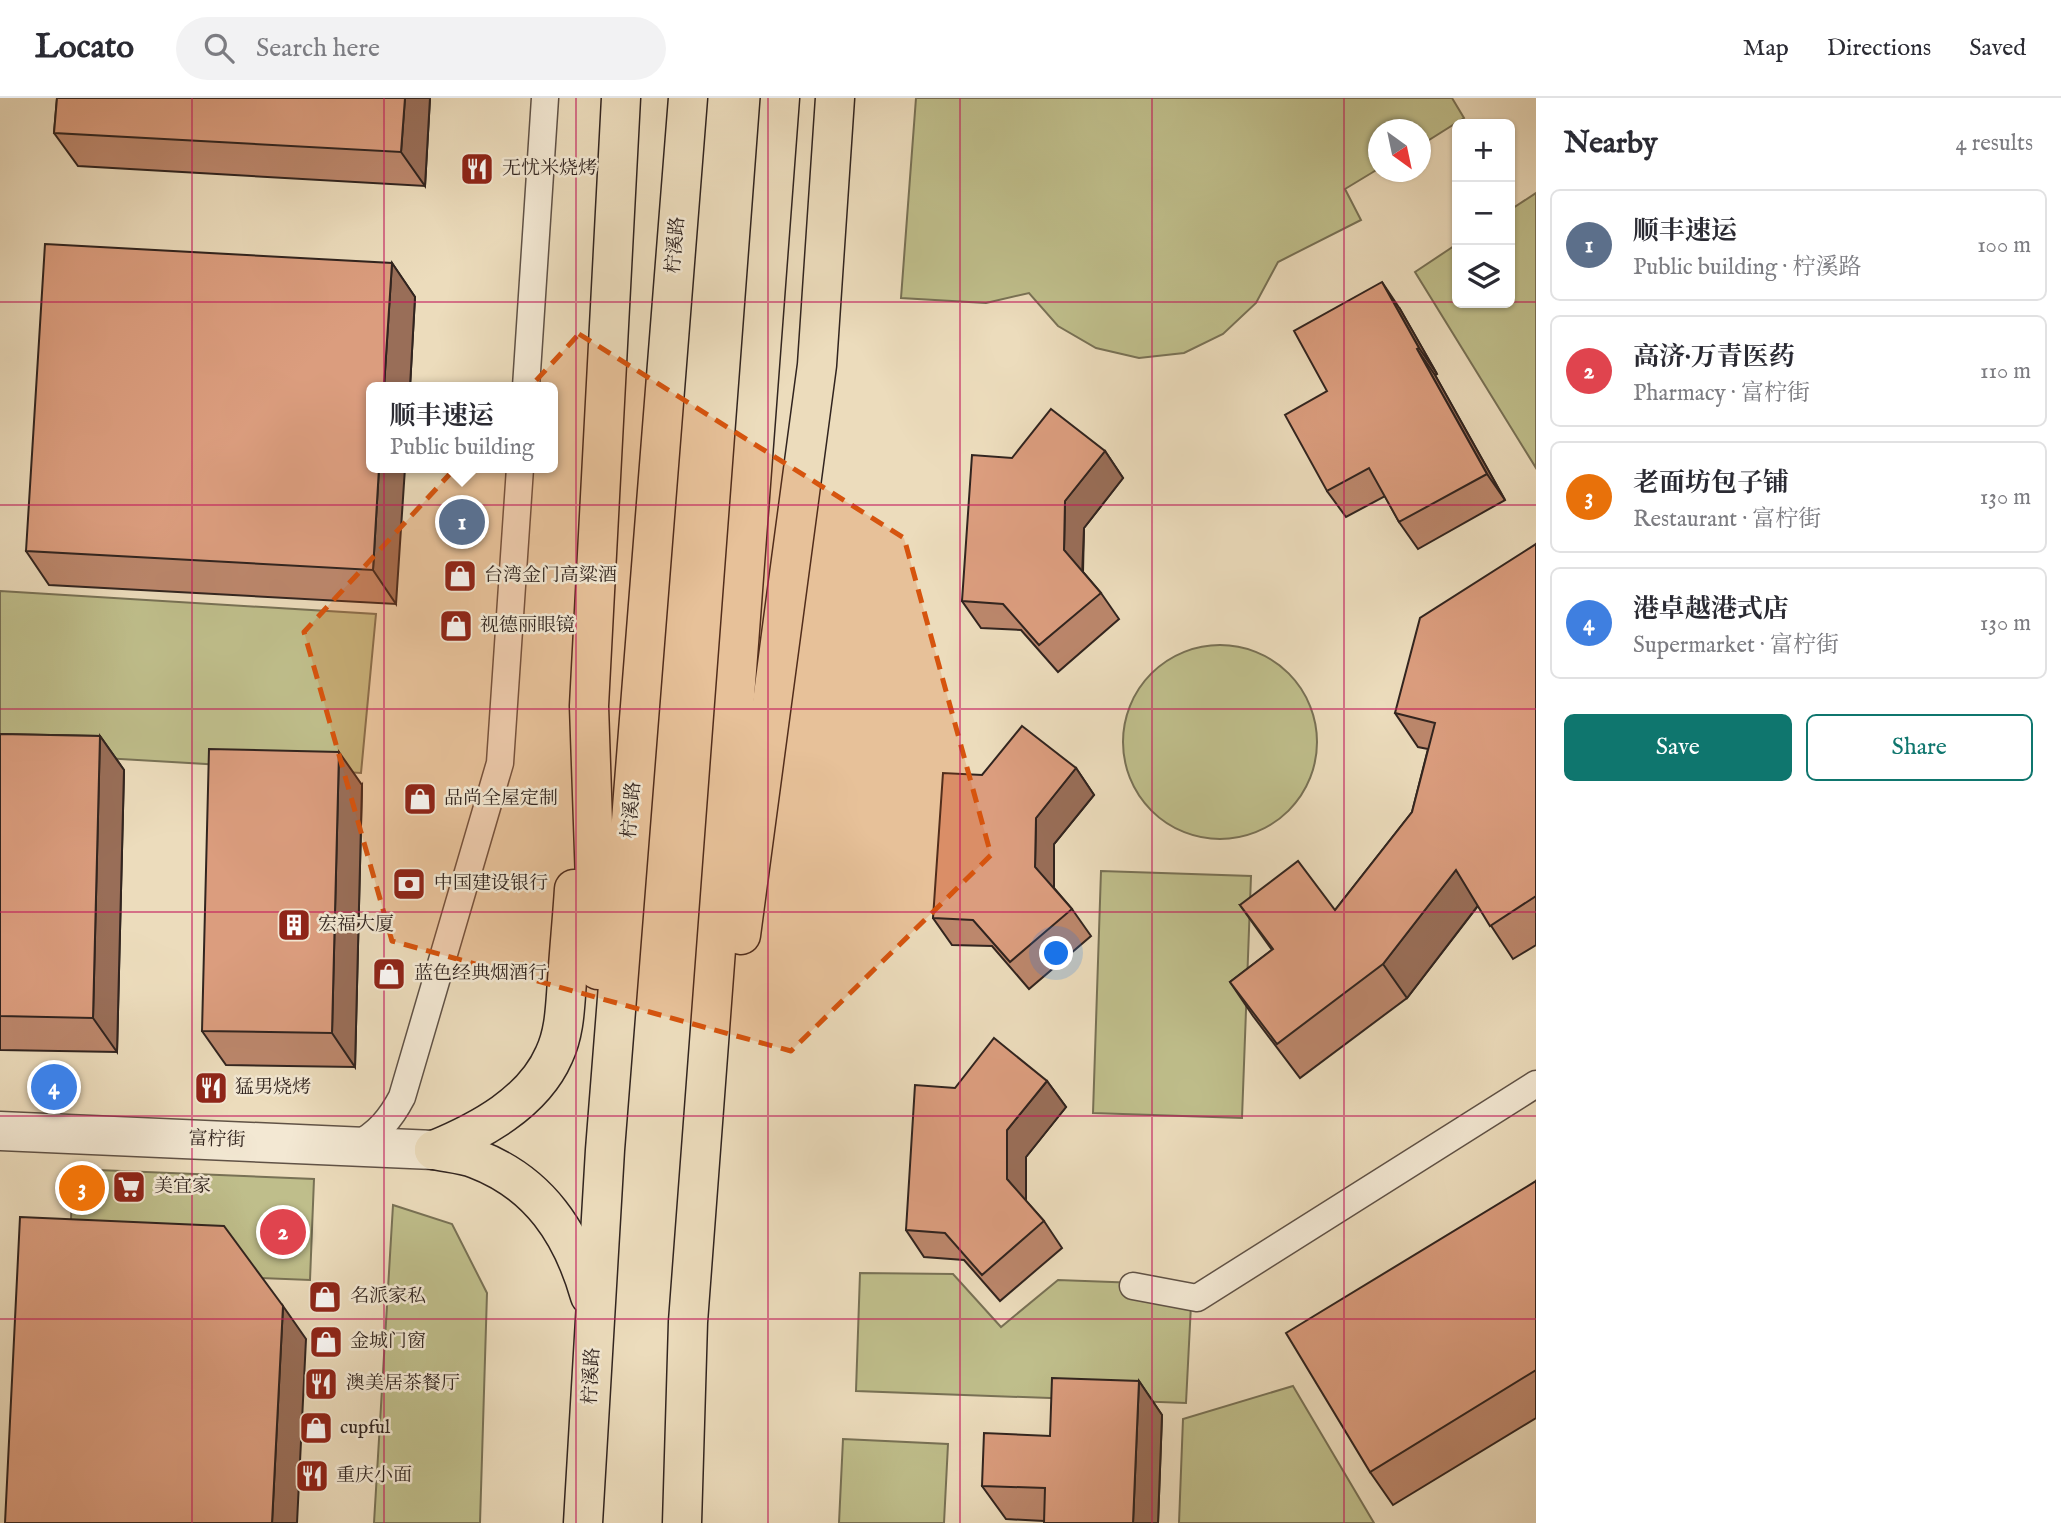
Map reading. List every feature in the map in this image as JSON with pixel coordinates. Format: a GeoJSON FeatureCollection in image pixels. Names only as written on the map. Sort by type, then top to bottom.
{"type":"FeatureCollection","features":[{"type":"Feature","properties":{"kind":"main road"},"geometry":{"type":"LineString","coordinates":[[434,1150],[488,1123],[511,1107],[531,1087],[554,1056],[564,1018],[589,706],[621,98]]}},
{"type":"Feature","properties":{"kind":"main road","name":"柠溪路"},"geometry":{"type":"LineString","coordinates":[[583,1523],[605,1150],[688,98]]}},
{"type":"Feature","properties":{"kind":"main road"},"geometry":{"type":"LineString","coordinates":[[682,1523],[688,1322],[780,98]]}},
{"type":"Feature","properties":{"kind":"main road"},"geometry":{"type":"LineString","coordinates":[[688,1322],[817,365],[835,98]]}},
{"type":"Feature","properties":{"kind":"main road"},"geometry":{"type":"LineString","coordinates":[[589,706],[605,1150]]}},
{"type":"Feature","properties":{"kind":"main road"},"geometry":{"type":"LineString","coordinates":[[564,1018],[597,947],[629,835]]}},
{"type":"Feature","properties":{"kind":"main road"},"geometry":{"type":"LineString","coordinates":[[434,1150],[475,1159],[506,1174],[532,1192],[557,1224],[580,1261],[595,1316]]}},
{"type":"Feature","properties":{"kind":"street","name":"富柠街"},"geometry":{"type":"LineString","coordinates":[[0,1131],[434,1150]]}},
{"type":"Feature","properties":{"kind":"lane"},"geometry":{"type":"LineString","coordinates":[[526,382],[545,98]]}},
{"type":"Feature","properties":{"kind":"lane"},"geometry":{"type":"LineString","coordinates":[[434,1150],[415,1140],[402,1115],[402,1097],[500,763],[520,473]]}},
{"type":"Feature","properties":{"kind":"lane"},"geometry":{"type":"LineString","coordinates":[[1133,1286],[1197,1298],[1536,1084]]}},
{"type":"Feature","properties":{"kind":"lane"},"geometry":{"type":"LineString","coordinates":[[356,1145],[372,1138],[402,1097]]}},
{"type":"Feature","properties":{"kind":"highlighted area"},"geometry":{"type":"Polygon","coordinates":[[[579,334],[904,538],[991,855],[791,1051],[392,941],[304,632],[579,334]]]}},
{"type":"Feature","properties":{"kind":"shaded area"},"geometry":{"type":"Polygon","coordinates":[[[916,98],[1452,98],[1464,118],[1452,119],[1452,126],[1431,139],[1431,119],[1368,119],[1368,175],[1345,189],[1361,220],[1278,262],[1256,303],[1223,334],[1184,353],[1139,358],[1096,348],[1058,326],[1029,293],[986,303],[901,298],[916,98]]]}},
{"type":"Feature","properties":{"kind":"shaded area"},"geometry":{"type":"Polygon","coordinates":[[[1536,193],[1536,468],[1415,272],[1452,247],[1452,308],[1515,308],[1515,207],[1536,193]]]}},
{"type":"Feature","properties":{"kind":"shaded area"},"geometry":{"type":"Polygon","coordinates":[[[0,591],[376,614],[361,773],[0,752],[0,591]]]}},
{"type":"Feature","properties":{"kind":"shaded area"},"geometry":{"type":"Polygon","coordinates":[[[1220,645],[1257,652],[1289,673],[1310,705],[1317,742],[1310,779],[1289,811],[1257,832],[1220,839],[1183,832],[1151,811],[1130,779],[1123,742],[1130,705],[1151,673],[1183,652],[1220,645]]]}},
{"type":"Feature","properties":{"kind":"shaded area"},"geometry":{"type":"Polygon","coordinates":[[[1101,871],[1251,876],[1242,1118],[1093,1113],[1101,871]]]}},
{"type":"Feature","properties":{"kind":"shaded area"},"geometry":{"type":"Polygon","coordinates":[[[73,1169],[314,1179],[310,1280],[69,1270],[73,1169]]]}},
{"type":"Feature","properties":{"kind":"shaded area"},"geometry":{"type":"Polygon","coordinates":[[[393,1205],[452,1224],[487,1293],[480,1523],[374,1523],[393,1205]]]}},
{"type":"Feature","properties":{"kind":"shaded area"},"geometry":{"type":"Polygon","coordinates":[[[860,1273],[953,1274],[1001,1327],[1058,1280],[1192,1285],[1186,1403],[856,1391],[860,1273]]]}},
{"type":"Feature","properties":{"kind":"shaded area"},"geometry":{"type":"Polygon","coordinates":[[[1293,1386],[1374,1523],[1179,1523],[1183,1419],[1293,1386]]]}},
{"type":"Feature","properties":{"kind":"shaded area"},"geometry":{"type":"Polygon","coordinates":[[[843,1439],[948,1444],[944,1523],[839,1523],[843,1439]]]}},
{"type":"Feature","properties":{"kind":"building"},"geometry":{"type":"Polygon","coordinates":[[[57,98],[405,98],[401,152],[54,133],[57,98]]]}},
{"type":"Feature","properties":{"kind":"building"},"geometry":{"type":"Polygon","coordinates":[[[45,244],[392,263],[384,382],[366,382],[366,473],[379,473],[373,570],[26,551],[45,244]]]}},
{"type":"Feature","properties":{"kind":"building"},"geometry":{"type":"Polygon","coordinates":[[[1382,282],[1487,474],[1399,522],[1369,468],[1327,491],[1285,415],[1327,391],[1294,331],[1382,282]]]}},
{"type":"Feature","properties":{"kind":"building"},"geometry":{"type":"Polygon","coordinates":[[[1051,409],[1105,451],[1065,501],[1064,550],[1101,593],[1039,645],[1003,604],[962,601],[972,455],[1012,458],[1051,409]]]}},
{"type":"Feature","properties":{"kind":"building"},"geometry":{"type":"Polygon","coordinates":[[[1536,544],[1536,896],[1490,926],[1456,870],[1383,964],[1277,1044],[1230,982],[1273,949],[1240,905],[1298,861],[1335,910],[1412,812],[1435,723],[1395,713],[1420,618],[1536,544]]]}},
{"type":"Feature","properties":{"kind":"building"},"geometry":{"type":"Polygon","coordinates":[[[1022,726],[1076,768],[1036,818],[1035,867],[1072,909],[1010,962],[973,920],[933,918],[943,773],[982,775],[1022,726]]]}},
{"type":"Feature","properties":{"kind":"building"},"geometry":{"type":"Polygon","coordinates":[[[0,734],[100,736],[93,1018],[0,1016],[0,734]]]}},
{"type":"Feature","properties":{"kind":"building","name":"宏福大厦"},"geometry":{"type":"Polygon","coordinates":[[[209,749],[339,752],[332,1033],[202,1031],[209,749]]]}},
{"type":"Feature","properties":{"kind":"building"},"geometry":{"type":"Polygon","coordinates":[[[994,1038],[1047,1081],[1007,1130],[1007,1179],[1044,1221],[982,1275],[945,1233],[906,1230],[915,1085],[955,1088],[994,1038]]]}},
{"type":"Feature","properties":{"kind":"building"},"geometry":{"type":"Polygon","coordinates":[[[1536,1181],[1536,1370],[1370,1472],[1286,1333],[1536,1181]]]}},
{"type":"Feature","properties":{"kind":"building"},"geometry":{"type":"Polygon","coordinates":[[[20,1217],[224,1226],[283,1306],[272,1523],[5,1523],[20,1217]]]}},
{"type":"Feature","properties":{"kind":"building"},"geometry":{"type":"Polygon","coordinates":[[[1052,1378],[1139,1381],[1133,1523],[1044,1523],[1045,1488],[982,1486],[984,1433],[1050,1436],[1052,1378]]]}},
{"type":"Feature","properties":{"kind":"place","name":"无忧米烧烤"},"geometry":{"type":"Point","coordinates":[477,169]}},
{"type":"Feature","properties":{"kind":"place","name":"顺丰速运"},"geometry":{"type":"Point","coordinates":[462,522]}},
{"type":"Feature","properties":{"kind":"place","name":"台湾金门高粱酒"},"geometry":{"type":"Point","coordinates":[460,576]}},
{"type":"Feature","properties":{"kind":"place","name":"视德丽眼镜"},"geometry":{"type":"Point","coordinates":[456,626]}},
{"type":"Feature","properties":{"kind":"place","name":"品尚全屋定制"},"geometry":{"type":"Point","coordinates":[420,799]}},
{"type":"Feature","properties":{"kind":"place","name":"中国建设银行"},"geometry":{"type":"Point","coordinates":[409,884]}},
{"type":"Feature","properties":{"kind":"place","name":"宏福大厦"},"geometry":{"type":"Point","coordinates":[294,925]}},
{"type":"Feature","properties":{"kind":"place","name":"蓝色经典烟酒行"},"geometry":{"type":"Point","coordinates":[389,974]}},
{"type":"Feature","properties":{"kind":"place","name":"港卓越港式店"},"geometry":{"type":"Point","coordinates":[54,1087]}},
{"type":"Feature","properties":{"kind":"place","name":"猛男烧烤"},"geometry":{"type":"Point","coordinates":[211,1088]}},
{"type":"Feature","properties":{"kind":"place","name":"美宜家"},"geometry":{"type":"Point","coordinates":[129,1187]}},
{"type":"Feature","properties":{"kind":"place","name":"老面坊包子铺"},"geometry":{"type":"Point","coordinates":[82,1188]}},
{"type":"Feature","properties":{"kind":"place","name":"高济·万青医药"},"geometry":{"type":"Point","coordinates":[283,1232]}},
{"type":"Feature","properties":{"kind":"place","name":"名派家私"},"geometry":{"type":"Point","coordinates":[325,1297]}},
{"type":"Feature","properties":{"kind":"place","name":"金城门窗"},"geometry":{"type":"Point","coordinates":[326,1342]}},
{"type":"Feature","properties":{"kind":"place","name":"澳美居茶餐厅"},"geometry":{"type":"Point","coordinates":[321,1384]}},
{"type":"Feature","properties":{"kind":"place","name":"cupful"},"geometry":{"type":"Point","coordinates":[316,1428]}},
{"type":"Feature","properties":{"kind":"place","name":"重庆小面"},"geometry":{"type":"Point","coordinates":[312,1476]}}]}
